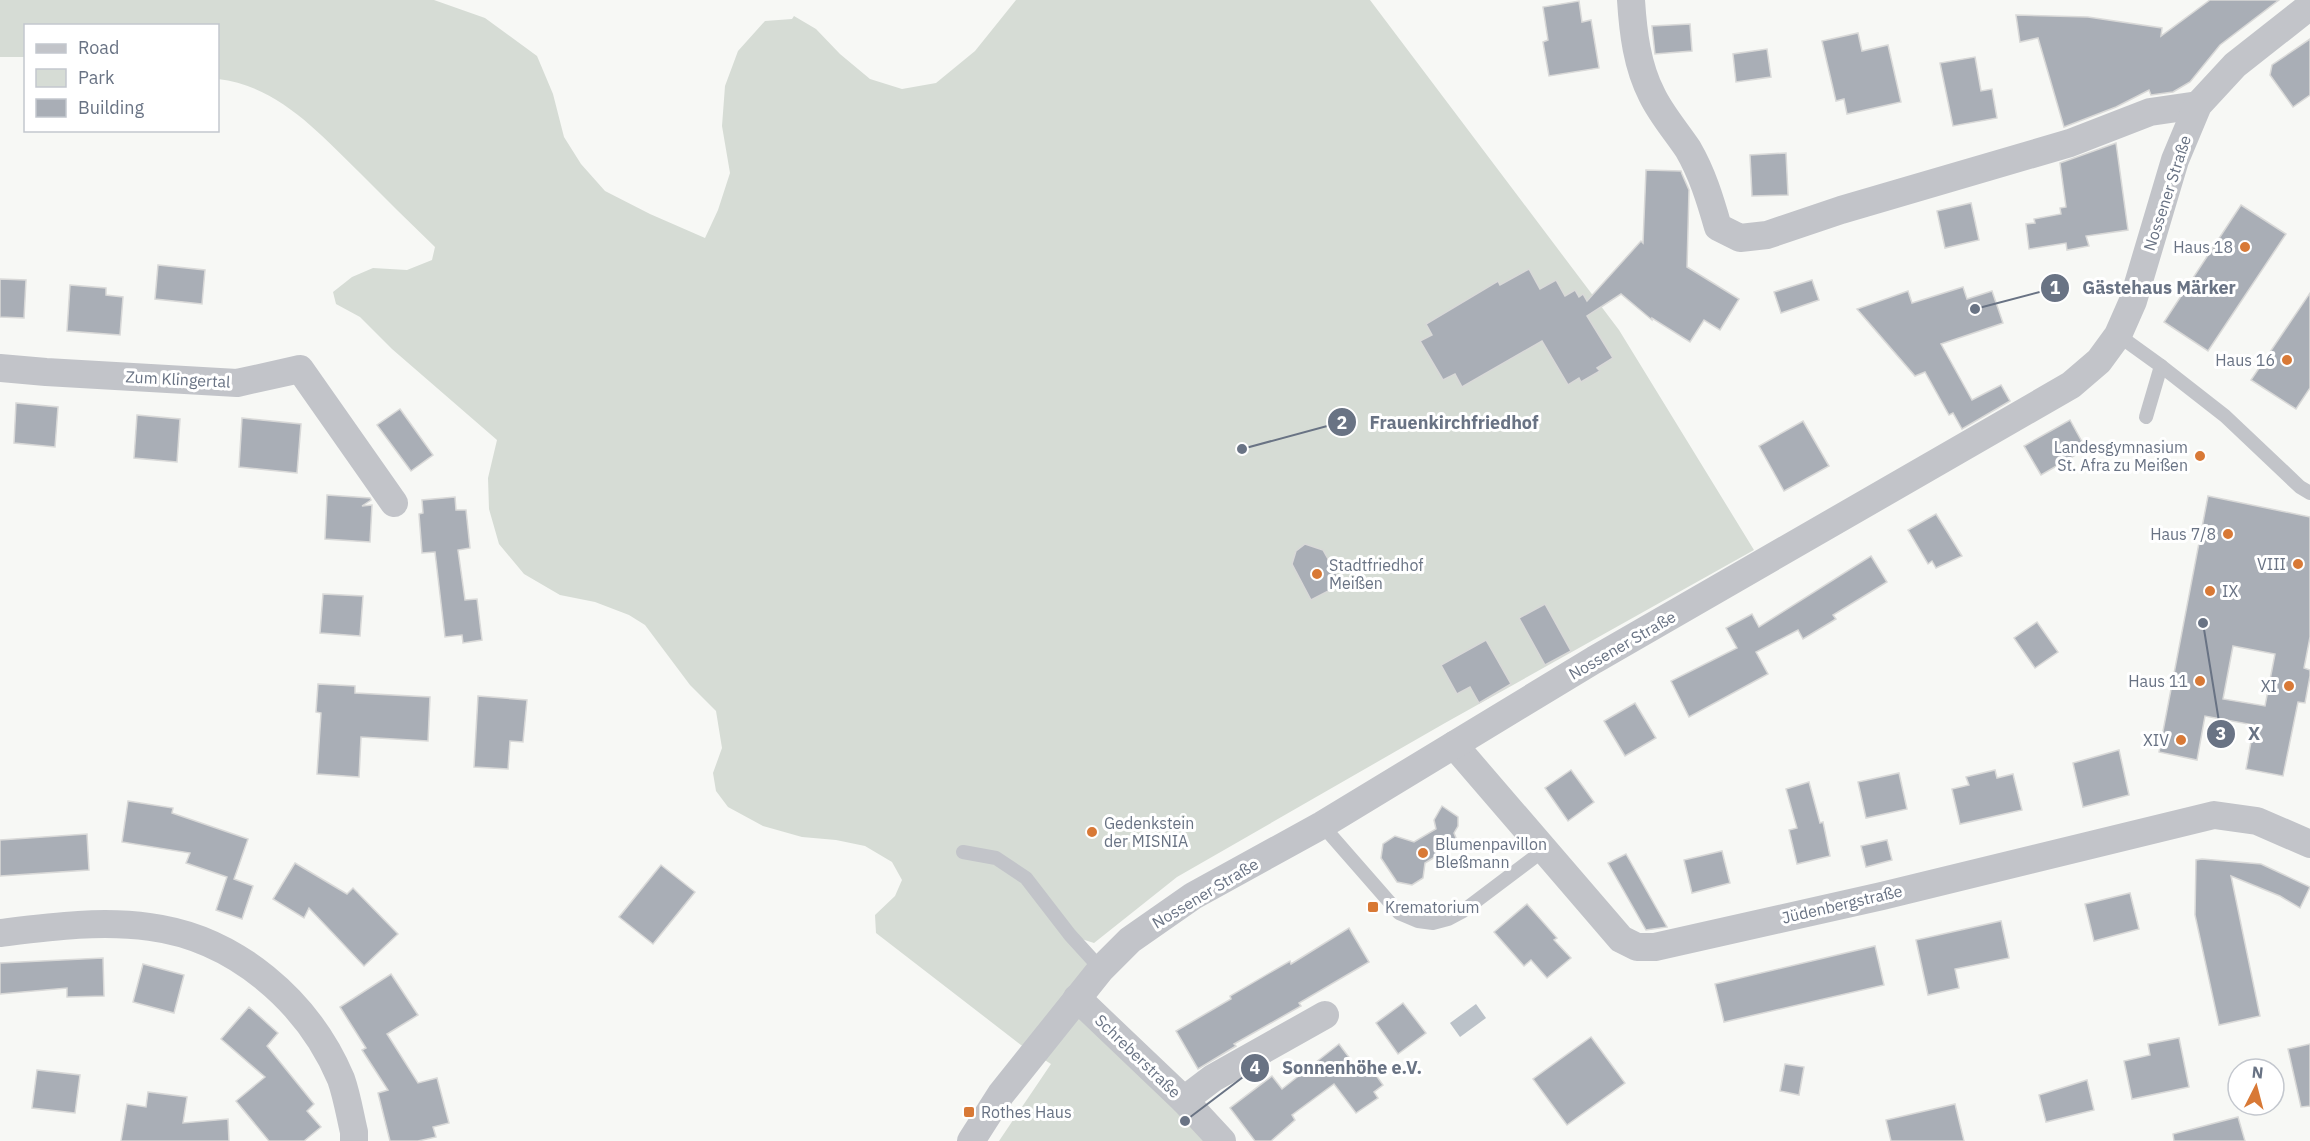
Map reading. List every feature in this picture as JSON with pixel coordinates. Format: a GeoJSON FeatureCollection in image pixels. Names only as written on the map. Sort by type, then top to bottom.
{"type":"FeatureCollection","features":[{"type":"Feature","properties":{"kind":"street","name":"Nossener Straße"},"geometry":{"type":"LineString","coordinates":[[1631,0],[1633,31],[1651,94],[1688,150],[1706,184],[1718,226],[1740,238],[1767,235],[1796,227],[1841,210],[2070,143],[2150,112],[2198,105]]}},
{"type":"Feature","properties":{"kind":"street","name":"Nossener Straße"},"geometry":{"type":"LineString","coordinates":[[971,1141],[1002,1094],[1101,969],[1130,940],[1193,896],[1322,825],[1594,660],[2071,385],[2099,361],[2118,335],[2133,301],[2175,160],[2198,105],[2235,65],[2310,6]]}},
{"type":"Feature","properties":{"kind":"street","name":"Zum Klingertal"},"geometry":{"type":"LineString","coordinates":[[0,368],[237,383],[300,369],[394,503]]}},
{"type":"Feature","properties":{"kind":"street","name":"Jüdenbergstraße"},"geometry":{"type":"LineString","coordinates":[[1454,745],[1621,939],[1637,946],[1655,946],[1882,896],[2214,815],[2257,821],[2310,844]]}},
{"type":"Feature","properties":{"kind":"street"},"geometry":{"type":"LineString","coordinates":[[0,933],[64,925],[112,924],[151,927],[211,943],[268,979],[309,1022],[342,1082],[354,1141]]}},
{"type":"Feature","properties":{"kind":"street","name":"Schreberstraße"},"geometry":{"type":"LineString","coordinates":[[1077,998],[1184,1100],[1222,1141]]}},
{"type":"Feature","properties":{"kind":"street"},"geometry":{"type":"LineString","coordinates":[[1184,1100],[1213,1078],[1325,1015]]}},
{"type":"Feature","properties":{"kind":"lane"},"geometry":{"type":"LineString","coordinates":[[2118,335],[2225,416],[2310,494]]}},
{"type":"Feature","properties":{"kind":"lane"},"geometry":{"type":"LineString","coordinates":[[2146,417],[2161,366]]}},
{"type":"Feature","properties":{"kind":"lane"},"geometry":{"type":"LineString","coordinates":[[1322,825],[1400,913],[1418,921],[1433,923],[1448,920],[1463,911],[1544,850]]}},
{"type":"Feature","properties":{"kind":"lane"},"geometry":{"type":"LineString","coordinates":[[963,852],[996,858],[1026,878],[1071,936],[1101,969]]}},
{"type":"Feature","properties":{"kind":"green space"},"geometry":{"type":"Polygon","coordinates":[[[0,0],[434,0],[485,18],[537,56],[553,94],[564,137],[581,164],[605,191],[705,238],[718,210],[730,173],[722,126],[725,86],[738,51],[765,21],[792,19],[794,16],[816,29],[840,54],[870,79],[902,89],[936,83],[975,51],[1016,0],[1370,0],[1619,330],[1754,550],[1445,723],[1177,877],[1094,943],[1072,936],[1101,969],[1078,998],[1222,1141],[999,1141],[1051,1064],[1021,1045],[876,933],[875,915],[895,896],[902,880],[892,862],[865,846],[836,840],[802,837],[763,826],[728,807],[716,791],[713,773],[722,748],[716,711],[690,685],[645,625],[629,615],[595,602],[560,595],[524,574],[499,544],[489,509],[488,478],[497,440],[392,349],[360,317],[336,304],[333,292],[352,277],[373,268],[407,270],[432,260],[435,247],[329,142],[296,114],[260,91],[240,83],[219,79],[219,24],[24,24],[24,57],[0,57],[0,0]]]}},
{"type":"Feature","properties":{"kind":"shaded area"},"geometry":{"type":"Polygon","coordinates":[[[1476,1004],[1486,1018],[1460,1037],[1450,1023],[1476,1004]]]}},
{"type":"Feature","properties":{"kind":"building"},"geometry":{"type":"Polygon","coordinates":[[[2210,0],[2279,0],[2220,45],[2190,82],[2173,92],[2151,95],[2149,90],[2116,107],[2064,127],[2038,38],[2020,42],[2016,15],[2088,17],[2162,28],[2161,36],[2210,0]]]}},
{"type":"Feature","properties":{"kind":"building"},"geometry":{"type":"Polygon","coordinates":[[[1579,1],[1582,22],[1591,20],[1599,68],[1549,76],[1543,42],[1548,40],[1543,7],[1579,1]]]}},
{"type":"Feature","properties":{"kind":"building"},"geometry":{"type":"Polygon","coordinates":[[[1690,24],[1692,51],[1655,54],[1652,26],[1690,24]]]}},
{"type":"Feature","properties":{"kind":"building"},"geometry":{"type":"Polygon","coordinates":[[[1858,33],[1862,51],[1888,45],[1901,102],[1847,114],[1844,99],[1836,101],[1822,41],[1858,33]]]}},
{"type":"Feature","properties":{"kind":"building"},"geometry":{"type":"Polygon","coordinates":[[[2310,39],[2310,95],[2293,107],[2270,75],[2272,65],[2310,39]]]}},
{"type":"Feature","properties":{"kind":"building"},"geometry":{"type":"Polygon","coordinates":[[[1767,49],[1771,77],[1736,82],[1733,54],[1767,49]]]}},
{"type":"Feature","properties":{"kind":"building"},"geometry":{"type":"Polygon","coordinates":[[[1975,57],[1981,91],[1992,89],[1997,118],[1953,126],[1940,63],[1975,57]]]}},
{"type":"Feature","properties":{"kind":"building"},"geometry":{"type":"Polygon","coordinates":[[[2116,143],[2128,230],[2086,236],[2089,246],[2067,250],[2066,243],[2029,249],[2026,224],[2035,223],[2034,219],[2061,214],[2060,208],[2066,207],[2060,163],[2116,143]]]}},
{"type":"Feature","properties":{"kind":"building"},"geometry":{"type":"Polygon","coordinates":[[[1786,153],[1788,195],[1752,196],[1750,155],[1786,153]]]}},
{"type":"Feature","properties":{"kind":"building"},"geometry":{"type":"Polygon","coordinates":[[[1646,170],[1681,171],[1689,190],[1687,267],[1739,299],[1720,330],[1704,320],[1690,342],[1652,318],[1652,320],[1621,294],[1587,316],[1613,358],[1597,368],[1600,371],[1581,382],[1579,378],[1568,385],[1542,341],[1462,387],[1455,374],[1443,380],[1420,341],[1432,335],[1426,324],[1498,281],[1500,285],[1529,269],[1540,289],[1556,280],[1565,296],[1575,290],[1579,297],[1583,294],[1587,301],[1641,241],[1643,243],[1646,170]]]}},
{"type":"Feature","properties":{"kind":"building"},"geometry":{"type":"Polygon","coordinates":[[[1971,203],[1979,240],[1945,248],[1937,211],[1971,203]]]}},
{"type":"Feature","properties":{"kind":"building"},"geometry":{"type":"Polygon","coordinates":[[[2241,205],[2286,234],[2208,351],[2164,322],[2241,205]]]}},
{"type":"Feature","properties":{"kind":"building"},"geometry":{"type":"Polygon","coordinates":[[[158,265],[205,270],[202,304],[155,299],[158,265]]]}},
{"type":"Feature","properties":{"kind":"building"},"geometry":{"type":"Polygon","coordinates":[[[0,279],[26,280],[24,318],[0,317],[0,279]]]}},
{"type":"Feature","properties":{"kind":"building"},"geometry":{"type":"Polygon","coordinates":[[[1812,280],[1819,300],[1781,313],[1774,292],[1812,280]]]}},
{"type":"Feature","properties":{"kind":"building"},"geometry":{"type":"Polygon","coordinates":[[[70,285],[106,288],[106,295],[123,297],[120,335],[67,331],[70,285]]]}},
{"type":"Feature","properties":{"kind":"building"},"geometry":{"type":"Polygon","coordinates":[[[1963,287],[1967,299],[1992,291],[2003,323],[1941,344],[1972,400],[2001,385],[2010,401],[1962,429],[1953,413],[1949,415],[1925,372],[1915,376],[1857,309],[1908,291],[1912,303],[1963,287]]]}},
{"type":"Feature","properties":{"kind":"building","name":"Haus 16"},"geometry":{"type":"Polygon","coordinates":[[[2310,293],[2310,388],[2296,409],[2251,380],[2310,293]]]}},
{"type":"Feature","properties":{"kind":"building"},"geometry":{"type":"Polygon","coordinates":[[[16,403],[58,407],[55,447],[14,443],[16,403]]]}},
{"type":"Feature","properties":{"kind":"building"},"geometry":{"type":"Polygon","coordinates":[[[400,409],[433,455],[411,471],[377,425],[400,409]]]}},
{"type":"Feature","properties":{"kind":"building"},"geometry":{"type":"Polygon","coordinates":[[[137,415],[180,419],[177,462],[134,458],[137,415]]]}},
{"type":"Feature","properties":{"kind":"building"},"geometry":{"type":"Polygon","coordinates":[[[242,418],[301,424],[297,473],[239,467],[242,418]]]}},
{"type":"Feature","properties":{"kind":"building"},"geometry":{"type":"Polygon","coordinates":[[[2070,420],[2086,449],[2041,475],[2024,446],[2070,420]]]}},
{"type":"Feature","properties":{"kind":"building"},"geometry":{"type":"Polygon","coordinates":[[[1803,421],[1829,466],[1784,491],[1759,446],[1803,421]]]}},
{"type":"Feature","properties":{"kind":"building"},"geometry":{"type":"Polygon","coordinates":[[[327,495],[370,498],[371,500],[362,506],[372,505],[370,542],[325,539],[327,495]]]}},
{"type":"Feature","properties":{"kind":"building"},"geometry":{"type":"Polygon","coordinates":[[[2208,496],[2310,517],[2310,637],[2304,668],[2310,670],[2310,676],[2305,703],[2298,702],[2283,776],[2246,769],[2254,725],[2205,716],[2197,760],[2159,752],[2208,496]],[[2233,646],[2223,699],[2265,706],[2275,654],[2233,646]]]}},
{"type":"Feature","properties":{"kind":"building"},"geometry":{"type":"Polygon","coordinates":[[[455,497],[456,510],[466,510],[470,548],[458,550],[465,600],[477,599],[482,640],[463,643],[462,635],[445,637],[435,552],[422,553],[419,514],[423,513],[422,500],[455,497]]]}},
{"type":"Feature","properties":{"kind":"building"},"geometry":{"type":"Polygon","coordinates":[[[1936,514],[1962,556],[1936,568],[1932,561],[1928,564],[1908,530],[1936,514]]]}},
{"type":"Feature","properties":{"kind":"building","name":"Stadtfriedhof Meißen"},"geometry":{"type":"Polygon","coordinates":[[[1305,544],[1323,550],[1342,584],[1311,600],[1292,564],[1296,551],[1305,544]]]}},
{"type":"Feature","properties":{"kind":"building"},"geometry":{"type":"Polygon","coordinates":[[[1871,556],[1887,582],[1833,615],[1836,619],[1803,639],[1798,630],[1756,652],[1768,674],[1689,717],[1671,681],[1737,648],[1726,628],[1752,614],[1759,627],[1871,556]]]}},
{"type":"Feature","properties":{"kind":"building"},"geometry":{"type":"Polygon","coordinates":[[[323,594],[363,596],[360,636],[320,633],[323,594]]]}},
{"type":"Feature","properties":{"kind":"building"},"geometry":{"type":"Polygon","coordinates":[[[1545,604],[1571,651],[1545,665],[1519,618],[1545,604]]]}},
{"type":"Feature","properties":{"kind":"building"},"geometry":{"type":"Polygon","coordinates":[[[2037,622],[2058,652],[2035,668],[2014,638],[2037,622]]]}},
{"type":"Feature","properties":{"kind":"building"},"geometry":{"type":"Polygon","coordinates":[[[1486,640],[1511,684],[1479,703],[1470,687],[1457,694],[1441,665],[1486,640]]]}},
{"type":"Feature","properties":{"kind":"building"},"geometry":{"type":"Polygon","coordinates":[[[318,684],[355,686],[355,693],[430,697],[428,741],[361,737],[359,777],[317,774],[321,713],[316,712],[318,684]]]}},
{"type":"Feature","properties":{"kind":"building"},"geometry":{"type":"Polygon","coordinates":[[[478,696],[527,700],[523,742],[510,741],[508,769],[474,767],[478,696]]]}},
{"type":"Feature","properties":{"kind":"building"},"geometry":{"type":"Polygon","coordinates":[[[1635,703],[1656,738],[1625,756],[1604,721],[1635,703]]]}},
{"type":"Feature","properties":{"kind":"building"},"geometry":{"type":"Polygon","coordinates":[[[2119,750],[2129,795],[2083,807],[2073,763],[2119,750]]]}},
{"type":"Feature","properties":{"kind":"building"},"geometry":{"type":"Polygon","coordinates":[[[1571,770],[1594,802],[1568,821],[1545,788],[1571,770]]]}},
{"type":"Feature","properties":{"kind":"building"},"geometry":{"type":"Polygon","coordinates":[[[1995,770],[1997,778],[2013,774],[2022,810],[1960,824],[1952,789],[1969,785],[1966,777],[1995,770]]]}},
{"type":"Feature","properties":{"kind":"building"},"geometry":{"type":"Polygon","coordinates":[[[1899,773],[1907,809],[1866,818],[1858,782],[1899,773]]]}},
{"type":"Feature","properties":{"kind":"building"},"geometry":{"type":"Polygon","coordinates":[[[1809,782],[1820,823],[1823,822],[1830,856],[1797,864],[1789,830],[1797,828],[1786,789],[1809,782]]]}},
{"type":"Feature","properties":{"kind":"building"},"geometry":{"type":"Polygon","coordinates":[[[128,801],[173,808],[172,813],[248,839],[234,879],[253,886],[242,919],[216,910],[227,877],[186,863],[190,853],[122,842],[128,801]]]}},
{"type":"Feature","properties":{"kind":"building"},"geometry":{"type":"Polygon","coordinates":[[[1442,806],[1458,817],[1458,826],[1454,833],[1458,843],[1425,863],[1423,878],[1412,885],[1397,882],[1381,858],[1383,844],[1395,836],[1414,842],[1436,829],[1434,820],[1442,806]]]}},
{"type":"Feature","properties":{"kind":"building"},"geometry":{"type":"Polygon","coordinates":[[[87,834],[89,870],[0,876],[0,840],[87,834]]]}},
{"type":"Feature","properties":{"kind":"building"},"geometry":{"type":"Polygon","coordinates":[[[1887,840],[1892,860],[1866,867],[1861,846],[1887,840]]]}},
{"type":"Feature","properties":{"kind":"building"},"geometry":{"type":"Polygon","coordinates":[[[1722,851],[1730,883],[1692,893],[1684,860],[1722,851]]]}},
{"type":"Feature","properties":{"kind":"building"},"geometry":{"type":"Polygon","coordinates":[[[1626,854],[1667,927],[1646,930],[1608,863],[1626,854]]]}},
{"type":"Feature","properties":{"kind":"building"},"geometry":{"type":"Polygon","coordinates":[[[2196,860],[2261,864],[2310,887],[2300,908],[2280,896],[2231,876],[2260,1016],[2219,1025],[2195,915],[2196,860]]]}},
{"type":"Feature","properties":{"kind":"building"},"geometry":{"type":"Polygon","coordinates":[[[295,863],[347,894],[353,888],[398,934],[364,966],[309,908],[304,918],[273,899],[295,863]]]}},
{"type":"Feature","properties":{"kind":"building"},"geometry":{"type":"Polygon","coordinates":[[[661,865],[695,892],[653,944],[619,917],[661,865]]]}},
{"type":"Feature","properties":{"kind":"building"},"geometry":{"type":"Polygon","coordinates":[[[2130,893],[2139,929],[2094,941],[2085,904],[2130,893]]]}},
{"type":"Feature","properties":{"kind":"building"},"geometry":{"type":"Polygon","coordinates":[[[1527,904],[1557,938],[1554,940],[1571,958],[1547,978],[1531,960],[1524,966],[1494,932],[1527,904]]]}},
{"type":"Feature","properties":{"kind":"building"},"geometry":{"type":"Polygon","coordinates":[[[2001,921],[2009,958],[1955,969],[1959,988],[1928,995],[1916,940],[2001,921]]]}},
{"type":"Feature","properties":{"kind":"building"},"geometry":{"type":"Polygon","coordinates":[[[1349,928],[1369,962],[1299,1003],[1301,1006],[1234,1044],[1236,1046],[1198,1069],[1176,1031],[1231,999],[1230,996],[1290,961],[1291,964],[1349,928]]]}},
{"type":"Feature","properties":{"kind":"building"},"geometry":{"type":"Polygon","coordinates":[[[1875,946],[1884,985],[1724,1022],[1715,984],[1875,946]]]}},
{"type":"Feature","properties":{"kind":"building"},"geometry":{"type":"Polygon","coordinates":[[[103,958],[104,996],[67,997],[67,988],[0,994],[0,963],[103,958]]]}},
{"type":"Feature","properties":{"kind":"building"},"geometry":{"type":"Polygon","coordinates":[[[143,964],[184,975],[174,1013],[133,1002],[143,964]]]}},
{"type":"Feature","properties":{"kind":"building"},"geometry":{"type":"Polygon","coordinates":[[[391,974],[418,1015],[387,1034],[418,1083],[437,1078],[449,1123],[433,1127],[436,1137],[418,1141],[390,1141],[378,1093],[388,1090],[362,1050],[366,1048],[340,1007],[391,974]]]}},
{"type":"Feature","properties":{"kind":"building"},"geometry":{"type":"Polygon","coordinates":[[[1403,1003],[1426,1033],[1398,1054],[1376,1023],[1403,1003]]]}},
{"type":"Feature","properties":{"kind":"building"},"geometry":{"type":"Polygon","coordinates":[[[249,1007],[278,1033],[267,1046],[314,1104],[307,1111],[321,1127],[304,1141],[269,1141],[236,1101],[265,1077],[221,1039],[249,1007]]]}},
{"type":"Feature","properties":{"kind":"building"},"geometry":{"type":"Polygon","coordinates":[[[1591,1037],[1625,1083],[1567,1125],[1533,1079],[1591,1037]]]}},
{"type":"Feature","properties":{"kind":"building"},"geometry":{"type":"Polygon","coordinates":[[[2179,1038],[2189,1087],[2132,1099],[2124,1061],[2150,1055],[2148,1044],[2179,1038]]]}},
{"type":"Feature","properties":{"kind":"building"},"geometry":{"type":"Polygon","coordinates":[[[1339,1044],[1357,1068],[1366,1061],[1383,1085],[1374,1092],[1378,1098],[1356,1113],[1334,1084],[1292,1115],[1295,1120],[1271,1141],[1255,1141],[1230,1108],[1272,1076],[1282,1089],[1339,1044]]]}},
{"type":"Feature","properties":{"kind":"building"},"geometry":{"type":"Polygon","coordinates":[[[2310,1044],[2310,1106],[2301,1107],[2288,1049],[2310,1044]]]}},
{"type":"Feature","properties":{"kind":"building"},"geometry":{"type":"Polygon","coordinates":[[[1785,1064],[1804,1067],[1799,1095],[1780,1091],[1785,1064]]]}},
{"type":"Feature","properties":{"kind":"building"},"geometry":{"type":"Polygon","coordinates":[[[37,1070],[80,1075],[75,1113],[32,1108],[37,1070]]]}},
{"type":"Feature","properties":{"kind":"building"},"geometry":{"type":"Polygon","coordinates":[[[2087,1080],[2094,1110],[2046,1122],[2039,1095],[2087,1080]]]}},
{"type":"Feature","properties":{"kind":"building"},"geometry":{"type":"Polygon","coordinates":[[[148,1092],[187,1097],[183,1123],[228,1119],[229,1141],[121,1141],[127,1104],[146,1107],[148,1092]]]}},
{"type":"Feature","properties":{"kind":"building"},"geometry":{"type":"Polygon","coordinates":[[[1955,1104],[1964,1141],[1891,1141],[1886,1120],[1955,1104]]]}},
{"type":"Feature","properties":{"kind":"building"},"geometry":{"type":"Polygon","coordinates":[[[2238,1117],[2245,1141],[2174,1141],[2173,1134],[2238,1117]]]}},
{"type":"Feature","properties":{"kind":"place","name":"Haus 18"},"geometry":{"type":"Point","coordinates":[2245,247]}},
{"type":"Feature","properties":{"kind":"place","name":"Gästehaus Märker"},"geometry":{"type":"Point","coordinates":[1975,309]}},
{"type":"Feature","properties":{"kind":"place","name":"Haus 16"},"geometry":{"type":"Point","coordinates":[2287,360]}},
{"type":"Feature","properties":{"kind":"place","name":"Frauenkirchfriedhof"},"geometry":{"type":"Point","coordinates":[1242,449]}},
{"type":"Feature","properties":{"kind":"place","name":"Landesgymnasium St. Afra zu Meißen"},"geometry":{"type":"Point","coordinates":[2200,456]}},
{"type":"Feature","properties":{"kind":"place","name":"Haus 7/8"},"geometry":{"type":"Point","coordinates":[2228,534]}},
{"type":"Feature","properties":{"kind":"place","name":"VIII"},"geometry":{"type":"Point","coordinates":[2298,564]}},
{"type":"Feature","properties":{"kind":"place","name":"Stadtfriedhof Meißen"},"geometry":{"type":"Point","coordinates":[1317,574]}},
{"type":"Feature","properties":{"kind":"place","name":"IX"},"geometry":{"type":"Point","coordinates":[2210,591]}},
{"type":"Feature","properties":{"kind":"place","name":"X"},"geometry":{"type":"Point","coordinates":[2203,623]}},
{"type":"Feature","properties":{"kind":"place","name":"Haus 11"},"geometry":{"type":"Point","coordinates":[2200,681]}},
{"type":"Feature","properties":{"kind":"place","name":"XI"},"geometry":{"type":"Point","coordinates":[2289,686]}},
{"type":"Feature","properties":{"kind":"place","name":"XIV"},"geometry":{"type":"Point","coordinates":[2181,740]}},
{"type":"Feature","properties":{"kind":"place","name":"Gedenkstein der MISNIA"},"geometry":{"type":"Point","coordinates":[1092,832]}},
{"type":"Feature","properties":{"kind":"place","name":"Blumenpavillon Bleßmann"},"geometry":{"type":"Point","coordinates":[1423,853]}},
{"type":"Feature","properties":{"kind":"place","name":"Krematorium"},"geometry":{"type":"Point","coordinates":[1373,907]}},
{"type":"Feature","properties":{"kind":"place","name":"Rothes Haus"},"geometry":{"type":"Point","coordinates":[969,1112]}},
{"type":"Feature","properties":{"kind":"place","name":"Sonnenhöhe e.V."},"geometry":{"type":"Point","coordinates":[1185,1121]}}]}
